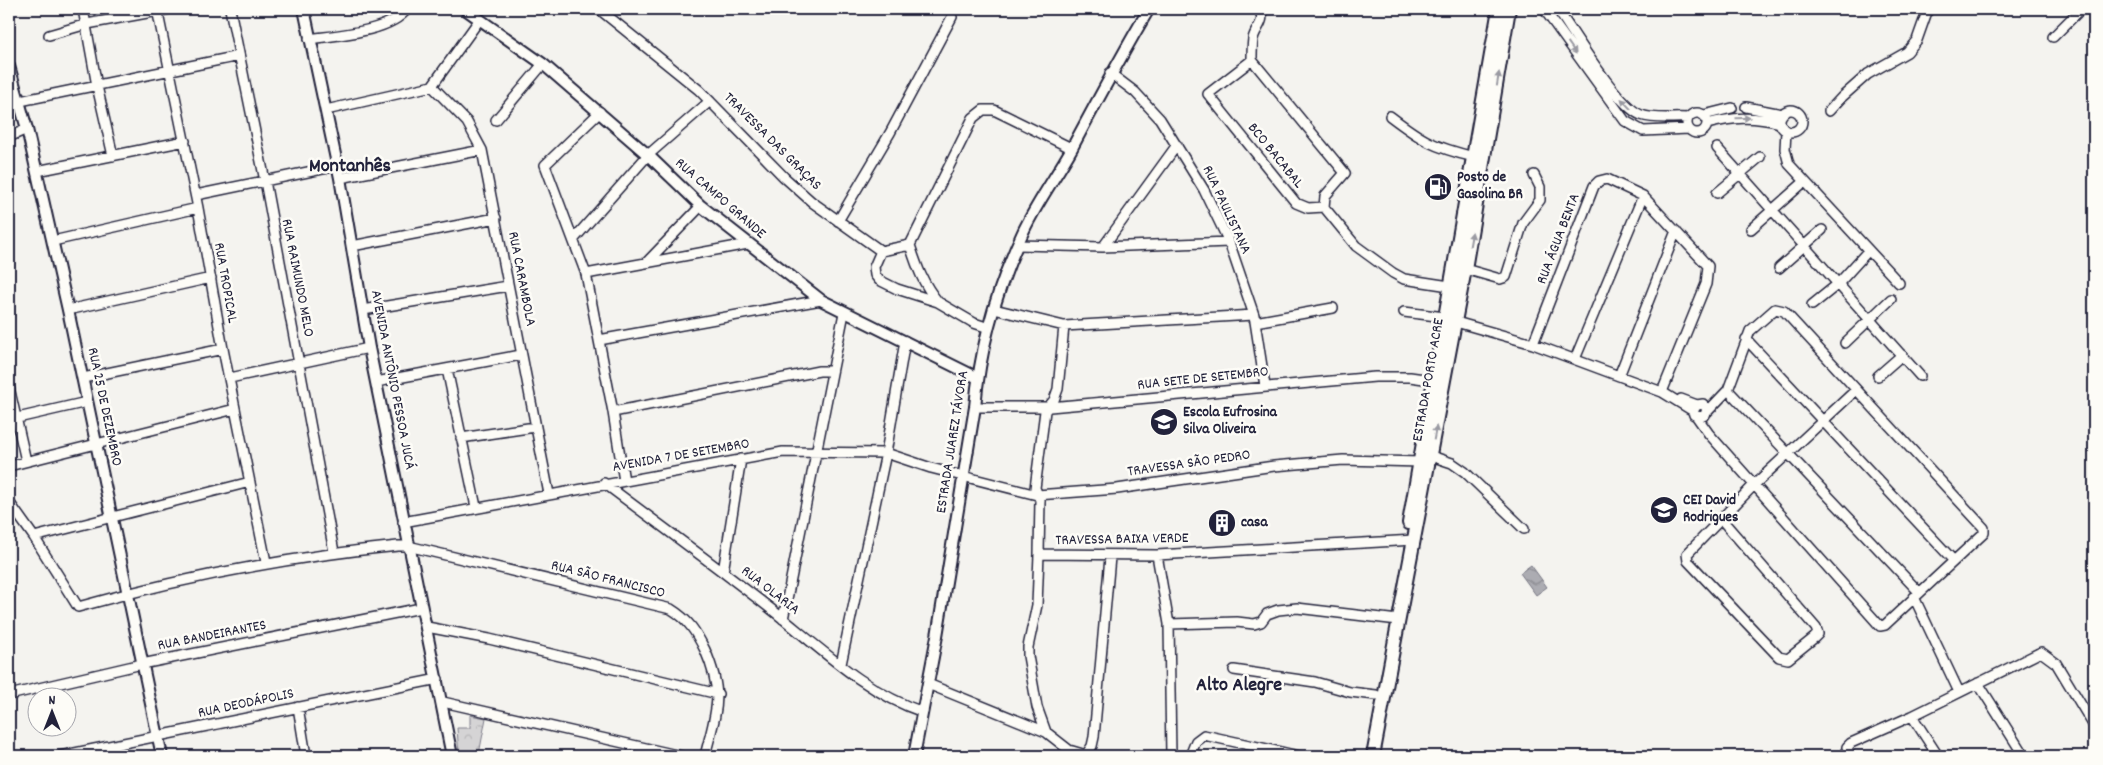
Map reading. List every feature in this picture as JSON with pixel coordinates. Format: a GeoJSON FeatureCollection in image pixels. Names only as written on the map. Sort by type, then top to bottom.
{"type":"FeatureCollection","features":[{"type":"Feature","properties":{"kind":"main road","name":"ESTRADA PORTO ACRE"},"geometry":{"type":"LineString","coordinates":[[1364,756],[1394,620],[1426,459],[1456,287],[1474,156],[1499,9]]}},
{"type":"Feature","properties":{"kind":"main road","name":"ESTRADA PORTO ACRE"},"geometry":{"type":"LineString","coordinates":[[1456,287],[1466,269],[1509,9]]}},
{"type":"Feature","properties":{"kind":"main road","name":"ESTRADA PORTO ACRE"},"geometry":{"type":"LineString","coordinates":[[1373,756],[1394,620]]}},
{"type":"Feature","properties":{"kind":"street"},"geometry":{"type":"LineString","coordinates":[[83,9],[97,86],[113,156]]}},
{"type":"Feature","properties":{"kind":"street"},"geometry":{"type":"LineString","coordinates":[[49,34],[86,24],[169,9]]}},
{"type":"Feature","properties":{"kind":"street","name":"RUA RAIMUNDO MELO"},"geometry":{"type":"LineString","coordinates":[[230,9],[238,56],[265,181],[334,552]]}},
{"type":"Feature","properties":{"kind":"street","name":"AVENIDA ANTÔNIO PESSOA JUCÁ"},"geometry":{"type":"LineString","coordinates":[[304,9],[309,40],[338,166],[369,348],[408,546],[443,702],[452,756]]}},
{"type":"Feature","properties":{"kind":"street"},"geometry":{"type":"LineString","coordinates":[[309,40],[382,26],[398,18],[407,9]]}},
{"type":"Feature","properties":{"kind":"street","name":"RUA CAMPO GRANDE"},"geometry":{"type":"LineString","coordinates":[[465,9],[543,64],[648,155],[701,206],[821,300],[978,378]]}},
{"type":"Feature","properties":{"kind":"street","name":"TRAVESSA DAS GRAÇAS"},"geometry":{"type":"LineString","coordinates":[[599,9],[710,101],[784,176],[838,221],[881,251]]}},
{"type":"Feature","properties":{"kind":"street","name":"ESTRADA JUAREZ TÁVORA"},"geometry":{"type":"LineString","coordinates":[[914,756],[975,407],[978,378],[994,309],[1024,229],[1071,148],[1110,74],[1149,9]]}},
{"type":"Feature","properties":{"kind":"street"},"geometry":{"type":"LineString","coordinates":[[1258,9],[1261,12],[1262,21],[1253,40],[1252,60],[1345,173],[1325,196],[1324,207],[1356,246],[1393,273],[1404,279],[1456,287]]}},
{"type":"Feature","properties":{"kind":"street"},"geometry":{"type":"LineString","coordinates":[[1544,9],[1618,113],[1625,121],[1643,131],[1689,129],[1697,133],[1702,132],[1706,120],[1732,108]]}},
{"type":"Feature","properties":{"kind":"street"},"geometry":{"type":"LineString","coordinates":[[1557,9],[1619,97],[1632,111],[1644,116],[1688,118],[1695,113],[1706,120],[1741,117],[1781,118],[1792,110],[1801,115],[1802,126],[1789,132],[1786,141],[1789,164],[1868,252],[1899,283]]}},
{"type":"Feature","properties":{"kind":"street"},"geometry":{"type":"LineString","coordinates":[[1829,111],[1868,74],[1907,52],[1917,40],[1928,9]]}},
{"type":"Feature","properties":{"kind":"street"},"geometry":{"type":"LineString","coordinates":[[2053,37],[2081,9]]}},
{"type":"Feature","properties":{"kind":"street","name":"RUA TROPICAL"},"geometry":{"type":"LineString","coordinates":[[157,10],[196,195],[223,348],[266,562]]}},
{"type":"Feature","properties":{"kind":"street"},"geometry":{"type":"LineString","coordinates":[[838,221],[890,134],[952,17]]}},
{"type":"Feature","properties":{"kind":"street"},"geometry":{"type":"LineString","coordinates":[[326,110],[432,86],[480,19]]}},
{"type":"Feature","properties":{"kind":"street"},"geometry":{"type":"LineString","coordinates":[[20,101],[169,72],[238,56]]}},
{"type":"Feature","properties":{"kind":"street","name":"BCO BACABAL"},"geometry":{"type":"LineString","coordinates":[[1252,60],[1208,94],[1296,203],[1308,208],[1324,207]]}},
{"type":"Feature","properties":{"kind":"street"},"geometry":{"type":"LineString","coordinates":[[496,120],[543,64]]}},
{"type":"Feature","properties":{"kind":"street","name":"RUA 25 DE DEZEMBRO"},"geometry":{"type":"LineString","coordinates":[[9,66],[20,101],[53,242],[162,756]]}},
{"type":"Feature","properties":{"kind":"street","name":"RUA PAULISTANA"},"geometry":{"type":"LineString","coordinates":[[1110,74],[1149,105],[1177,145],[1204,190],[1229,242],[1254,318],[1265,386]]}},
{"type":"Feature","properties":{"kind":"street","name":"RUA CARAMBOLA"},"geometry":{"type":"LineString","coordinates":[[432,86],[467,122],[482,150],[534,427],[549,494]]}},
{"type":"Feature","properties":{"kind":"street"},"geometry":{"type":"LineString","coordinates":[[574,239],[648,155],[710,101]]}},
{"type":"Feature","properties":{"kind":"street"},"geometry":{"type":"LineString","coordinates":[[1746,107],[1781,118],[1789,132]]}},
{"type":"Feature","properties":{"kind":"street"},"geometry":{"type":"LineString","coordinates":[[938,302],[927,288],[917,270],[910,245],[973,118],[987,109],[994,110],[1071,148]]}},
{"type":"Feature","properties":{"kind":"street"},"geometry":{"type":"LineString","coordinates":[[600,112],[545,165],[586,274],[613,412],[624,481]]}},
{"type":"Feature","properties":{"kind":"street"},"geometry":{"type":"LineString","coordinates":[[1390,116],[1422,140],[1439,148],[1474,156]]}},
{"type":"Feature","properties":{"kind":"street"},"geometry":{"type":"LineString","coordinates":[[1643,131],[1644,116]]}},
{"type":"Feature","properties":{"kind":"street"},"geometry":{"type":"LineString","coordinates":[[1662,117],[1663,131]]}},
{"type":"Feature","properties":{"kind":"street"},"geometry":{"type":"LineString","coordinates":[[1688,118],[1689,129]]}},
{"type":"Feature","properties":{"kind":"street"},"geometry":{"type":"LineString","coordinates":[[9,137],[27,129]]}},
{"type":"Feature","properties":{"kind":"street"},"geometry":{"type":"LineString","coordinates":[[37,171],[185,141]]}},
{"type":"Feature","properties":{"kind":"street"},"geometry":{"type":"LineString","coordinates":[[1103,247],[1177,145]]}},
{"type":"Feature","properties":{"kind":"street"},"geometry":{"type":"LineString","coordinates":[[1717,148],[1771,211],[1920,376]]}},
{"type":"Feature","properties":{"kind":"street"},"geometry":{"type":"LineString","coordinates":[[340,178],[482,150]]}},
{"type":"Feature","properties":{"kind":"street"},"geometry":{"type":"LineString","coordinates":[[1718,193],[1760,157]]}},
{"type":"Feature","properties":{"kind":"street"},"geometry":{"type":"LineString","coordinates":[[196,195],[338,166]]}},
{"type":"Feature","properties":{"kind":"street"},"geometry":{"type":"LineString","coordinates":[[1466,269],[1500,279],[1506,277],[1523,223],[1540,200],[1540,187],[1534,175]]}},
{"type":"Feature","properties":{"kind":"street","name":"RUA ÁGUA BENTA"},"geometry":{"type":"LineString","coordinates":[[1533,344],[1594,186],[1599,181],[1607,179],[1643,196],[1708,266],[1709,275],[1666,393]]}},
{"type":"Feature","properties":{"kind":"street"},"geometry":{"type":"LineString","coordinates":[[1751,229],[1804,182]]}},
{"type":"Feature","properties":{"kind":"street"},"geometry":{"type":"LineString","coordinates":[[1575,359],[1643,196]]}},
{"type":"Feature","properties":{"kind":"street"},"geometry":{"type":"LineString","coordinates":[[647,262],[701,206]]}},
{"type":"Feature","properties":{"kind":"street"},"geometry":{"type":"LineString","coordinates":[[53,242],[198,208]]}},
{"type":"Feature","properties":{"kind":"street"},"geometry":{"type":"LineString","coordinates":[[352,246],[496,218]]}},
{"type":"Feature","properties":{"kind":"street"},"geometry":{"type":"LineString","coordinates":[[1779,268],[1822,230]]}},
{"type":"Feature","properties":{"kind":"street"},"geometry":{"type":"LineString","coordinates":[[1619,376],[1676,231]]}},
{"type":"Feature","properties":{"kind":"street"},"geometry":{"type":"LineString","coordinates":[[1018,245],[1103,247],[1229,242]]}},
{"type":"Feature","properties":{"kind":"street"},"geometry":{"type":"LineString","coordinates":[[586,274],[748,244]]}},
{"type":"Feature","properties":{"kind":"street"},"geometry":{"type":"LineString","coordinates":[[910,245],[881,251],[874,267],[875,275],[879,280],[897,290],[938,302],[974,323],[989,328]]}},
{"type":"Feature","properties":{"kind":"street"},"geometry":{"type":"LineString","coordinates":[[1812,305],[1838,284],[1868,252]]}},
{"type":"Feature","properties":{"kind":"street"},"geometry":{"type":"LineString","coordinates":[[68,310],[211,278]]}},
{"type":"Feature","properties":{"kind":"street"},"geometry":{"type":"LineString","coordinates":[[363,310],[508,286]]}},
{"type":"Feature","properties":{"kind":"street"},"geometry":{"type":"LineString","coordinates":[[1845,343],[1891,299]]}},
{"type":"Feature","properties":{"kind":"street"},"geometry":{"type":"LineString","coordinates":[[599,340],[821,300]]}},
{"type":"Feature","properties":{"kind":"street"},"geometry":{"type":"LineString","coordinates":[[994,309],[1064,326],[1254,318],[1333,308]]}},
{"type":"Feature","properties":{"kind":"street"},"geometry":{"type":"LineString","coordinates":[[1780,309],[1784,311],[1984,528],[1984,533],[1885,625],[1880,626],[1704,427],[1701,411],[1717,403],[1728,390],[1750,331],[1774,310],[1780,309]]}},
{"type":"Feature","properties":{"kind":"street"},"geometry":{"type":"LineString","coordinates":[[1404,312],[1450,319],[1533,344],[1666,393],[1701,411]]}},
{"type":"Feature","properties":{"kind":"street"},"geometry":{"type":"LineString","coordinates":[[783,619],[844,313]]}},
{"type":"Feature","properties":{"kind":"street"},"geometry":{"type":"LineString","coordinates":[[1046,732],[1037,707],[1028,647],[1037,605],[1040,500],[1035,488],[1044,415],[1050,407],[1058,388],[1064,326]]}},
{"type":"Feature","properties":{"kind":"street"},"geometry":{"type":"LineString","coordinates":[[1746,339],[1824,420],[1953,560]]}},
{"type":"Feature","properties":{"kind":"street"},"geometry":{"type":"LineString","coordinates":[[841,664],[886,453],[905,341]]}},
{"type":"Feature","properties":{"kind":"street"},"geometry":{"type":"LineString","coordinates":[[83,378],[223,348]]}},
{"type":"Feature","properties":{"kind":"street"},"geometry":{"type":"LineString","coordinates":[[230,378],[369,348]]}},
{"type":"Feature","properties":{"kind":"street"},"geometry":{"type":"LineString","coordinates":[[376,382],[521,355]]}},
{"type":"Feature","properties":{"kind":"street"},"geometry":{"type":"LineString","coordinates":[[1878,376],[1902,355]]}},
{"type":"Feature","properties":{"kind":"street"},"geometry":{"type":"LineString","coordinates":[[447,369],[476,507]]}},
{"type":"Feature","properties":{"kind":"street"},"geometry":{"type":"LineString","coordinates":[[613,412],[819,371],[832,371]]}},
{"type":"Feature","properties":{"kind":"street","name":"RUA SETE DE SETEMBRO"},"geometry":{"type":"LineString","coordinates":[[975,407],[1050,407],[1375,377],[1410,377],[1439,381]]}},
{"type":"Feature","properties":{"kind":"street"},"geometry":{"type":"LineString","coordinates":[[9,387],[12,419],[26,461]]}},
{"type":"Feature","properties":{"kind":"street"},"geometry":{"type":"LineString","coordinates":[[1728,390],[1788,452],[1916,595],[1930,632],[1959,692]]}},
{"type":"Feature","properties":{"kind":"street"},"geometry":{"type":"LineString","coordinates":[[1722,520],[1816,628],[1818,634],[1788,659],[1781,658],[1688,560],[1688,550],[1722,520],[1788,452],[1856,390]]}},
{"type":"Feature","properties":{"kind":"street"},"geometry":{"type":"LineString","coordinates":[[12,419],[87,402]]}},
{"type":"Feature","properties":{"kind":"street"},"geometry":{"type":"LineString","coordinates":[[9,466],[235,409]]}},
{"type":"Feature","properties":{"kind":"street"},"geometry":{"type":"LineString","coordinates":[[461,438],[534,427]]}},
{"type":"Feature","properties":{"kind":"street","name":"AVENIDA 7 DE SETEMBRO"},"geometry":{"type":"LineString","coordinates":[[403,522],[604,483],[783,452],[886,453],[963,476]]}},
{"type":"Feature","properties":{"kind":"street"},"geometry":{"type":"LineString","coordinates":[[723,572],[741,459]]}},
{"type":"Feature","properties":{"kind":"street","name":"TRAVESSA SÃO PEDRO"},"geometry":{"type":"LineString","coordinates":[[963,476],[1037,495],[1117,489],[1274,466],[1351,460],[1426,459],[1452,463],[1465,472],[1524,529]]}},
{"type":"Feature","properties":{"kind":"street"},"geometry":{"type":"LineString","coordinates":[[9,502],[34,537],[250,482]]}},
{"type":"Feature","properties":{"kind":"street","name":"RUA OLARIA"},"geometry":{"type":"LineString","coordinates":[[604,483],[879,692],[896,702],[923,712]]}},
{"type":"Feature","properties":{"kind":"street","name":"RUA SÃO FRANCISCO"},"geometry":{"type":"LineString","coordinates":[[34,537],[78,607],[127,593],[266,562],[334,552],[408,546],[671,609],[686,619],[698,635],[716,678],[718,694],[705,756]]}},
{"type":"Feature","properties":{"kind":"street","name":"TRAVESSA BAIXA VERDE"},"geometry":{"type":"LineString","coordinates":[[1039,554],[1157,556],[1410,539]]}},
{"type":"Feature","properties":{"kind":"street"},"geometry":{"type":"LineString","coordinates":[[928,684],[1046,732],[1069,750],[1086,755],[1092,746],[1110,556]]}},
{"type":"Feature","properties":{"kind":"street"},"geometry":{"type":"LineString","coordinates":[[1157,556],[1169,624],[1171,756]]}},
{"type":"Feature","properties":{"kind":"street","name":"RUA BANDEIRANTES"},"geometry":{"type":"LineString","coordinates":[[9,695],[142,664],[421,608]]}},
{"type":"Feature","properties":{"kind":"street"},"geometry":{"type":"LineString","coordinates":[[1169,624],[1237,622],[1254,624],[1261,622],[1267,614],[1278,610],[1297,608],[1394,620]]}},
{"type":"Feature","properties":{"kind":"street"},"geometry":{"type":"LineString","coordinates":[[427,627],[489,639],[718,694]]}},
{"type":"Feature","properties":{"kind":"street"},"geometry":{"type":"LineString","coordinates":[[1850,756],[1847,747],[1851,743],[1912,716],[2042,652],[2056,663],[2094,726]]}},
{"type":"Feature","properties":{"kind":"street"},"geometry":{"type":"LineString","coordinates":[[1234,670],[1315,682],[1350,692],[1376,695]]}},
{"type":"Feature","properties":{"kind":"street","name":"RUA DEODÁPOLIS"},"geometry":{"type":"LineString","coordinates":[[60,756],[438,679]]}},
{"type":"Feature","properties":{"kind":"street"},"geometry":{"type":"LineString","coordinates":[[1978,683],[2024,756]]}},
{"type":"Feature","properties":{"kind":"street"},"geometry":{"type":"LineString","coordinates":[[443,702],[681,756]]}},
{"type":"Feature","properties":{"kind":"street"},"geometry":{"type":"LineString","coordinates":[[298,708],[306,756]]}},
{"type":"Feature","properties":{"kind":"street"},"geometry":{"type":"LineString","coordinates":[[1912,716],[1938,756]]}},
{"type":"Feature","properties":{"kind":"street"},"geometry":{"type":"LineString","coordinates":[[1190,756],[1196,741],[1204,735],[1299,756]]}},
{"type":"Feature","properties":{"kind":"green space"},"geometry":{"type":"Polygon","coordinates":[[[470,715],[486,718],[479,754],[459,756],[457,728],[470,728],[470,715]]]}},
{"type":"Feature","properties":{"kind":"water"},"geometry":{"type":"Polygon","coordinates":[[[1531,565],[1547,587],[1536,595],[1520,573],[1531,565]]]}},
{"type":"Feature","properties":{"kind":"place","name":"Posto de Gasolina BR"},"geometry":{"type":"Point","coordinates":[1438,187]}},
{"type":"Feature","properties":{"kind":"place","name":"Escola Eufrosina Silva Oliveira"},"geometry":{"type":"Point","coordinates":[1164,422]}},
{"type":"Feature","properties":{"kind":"place","name":"CEI David Rodrigues"},"geometry":{"type":"Point","coordinates":[1664,510]}},
{"type":"Feature","properties":{"kind":"place","name":"casa"},"geometry":{"type":"Point","coordinates":[1222,523]}},
{"type":"Feature","properties":{"kind":"district","name":"Montanhês"},"geometry":{"type":"Point","coordinates":[350,167]}},
{"type":"Feature","properties":{"kind":"district","name":"Alto Alegre"},"geometry":{"type":"Point","coordinates":[1239,686]}}]}
